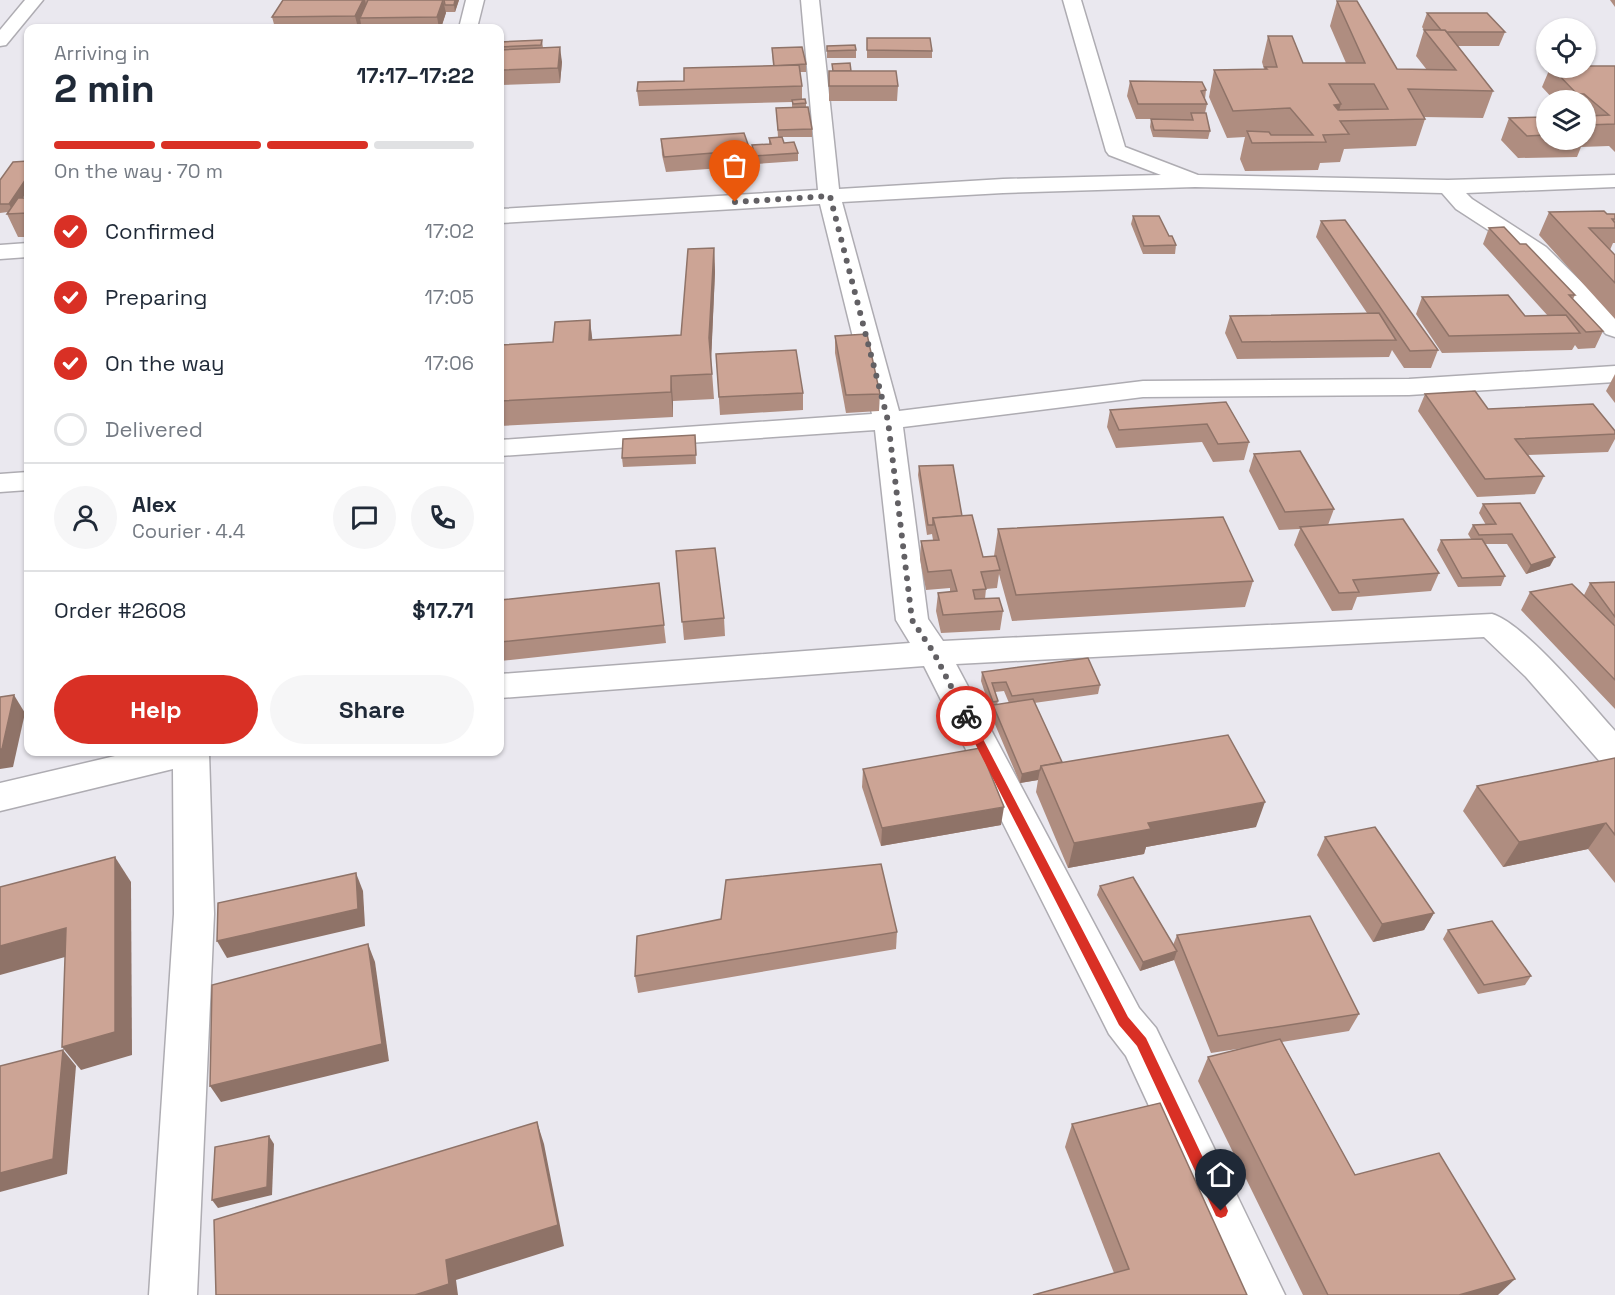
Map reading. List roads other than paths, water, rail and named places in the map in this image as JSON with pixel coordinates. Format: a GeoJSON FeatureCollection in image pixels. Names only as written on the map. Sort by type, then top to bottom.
{"type":"FeatureCollection","features":[{"type":"Feature","properties":{"kind":"street"},"geometry":{"type":"LineString","coordinates":[[0,41],[34,0]]}},
{"type":"Feature","properties":{"kind":"street"},"geometry":{"type":"LineString","coordinates":[[469,24],[475,0]]}},
{"type":"Feature","properties":{"kind":"street"},"geometry":{"type":"LineString","coordinates":[[810,0],[830,196],[888,421],[912,620],[934,653],[1124,1021],[1141,1042],[1261,1295]]}},
{"type":"Feature","properties":{"kind":"street"},"geometry":{"type":"LineString","coordinates":[[1072,0],[1116,151],[1195,181]]}},
{"type":"Feature","properties":{"kind":"street"},"geometry":{"type":"LineString","coordinates":[[0,46],[19,46]]}},
{"type":"Feature","properties":{"kind":"street"},"geometry":{"type":"LineString","coordinates":[[504,216],[1003,186],[1195,181],[1448,187],[1615,181]]}},
{"type":"Feature","properties":{"kind":"street"},"geometry":{"type":"LineString","coordinates":[[1448,187],[1464,204],[1538,252],[1615,329]]}},
{"type":"Feature","properties":{"kind":"street"},"geometry":{"type":"LineString","coordinates":[[0,252],[24,250]]}},
{"type":"Feature","properties":{"kind":"street"},"geometry":{"type":"LineString","coordinates":[[504,448],[888,421],[1143,389],[1409,387],[1615,374]]}},
{"type":"Feature","properties":{"kind":"street"},"geometry":{"type":"LineString","coordinates":[[0,483],[24,481]]}},
{"type":"Feature","properties":{"kind":"street"},"geometry":{"type":"LineString","coordinates":[[504,686],[934,653],[1492,625],[1538,668],[1615,754]]}},
{"type":"Feature","properties":{"kind":"street"},"geometry":{"type":"LineString","coordinates":[[0,797],[172,756]]}},
{"type":"Feature","properties":{"kind":"street"},"geometry":{"type":"LineString","coordinates":[[172,1295],[194,914],[189,756]]}}]}
